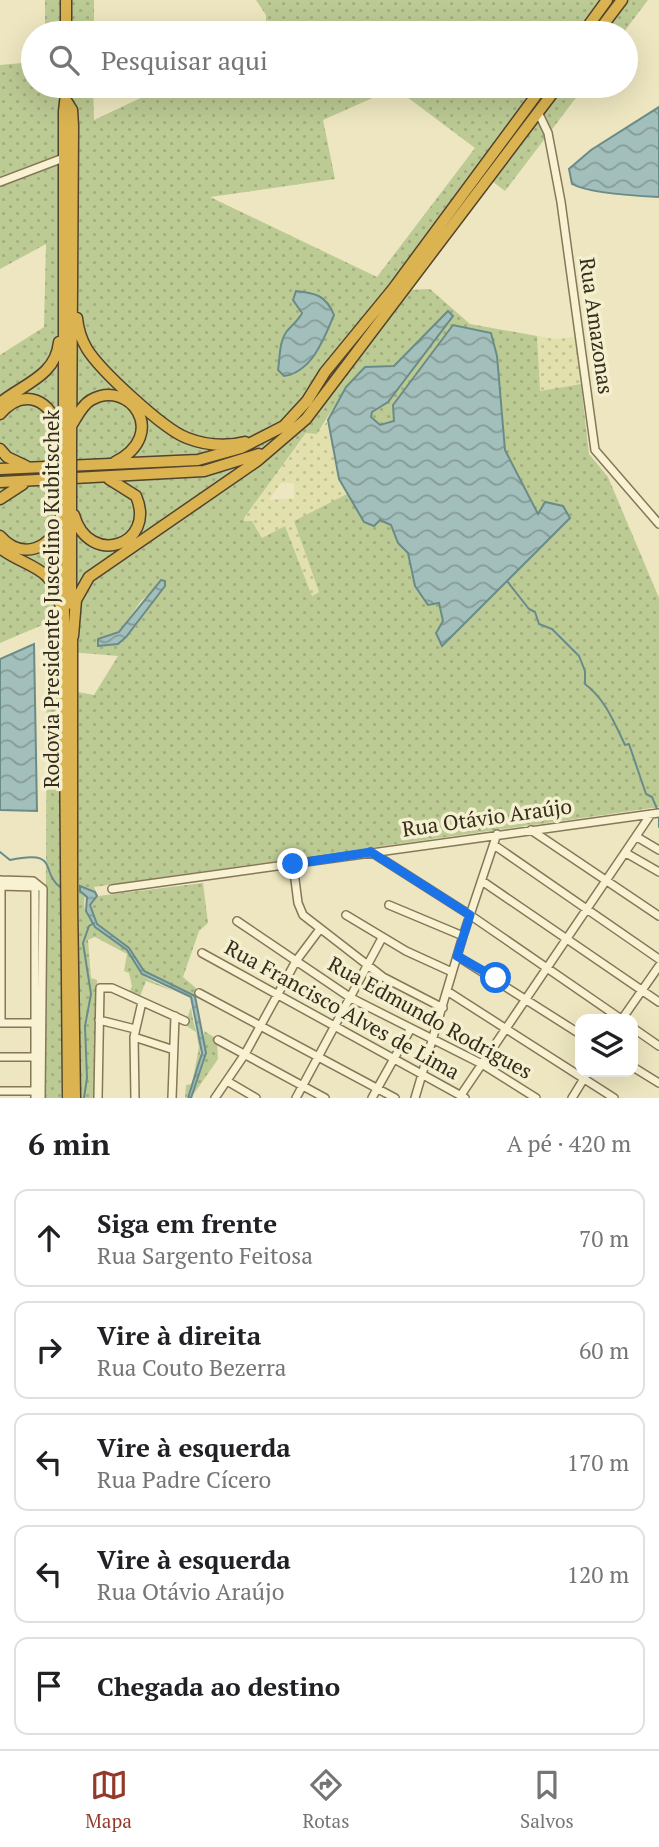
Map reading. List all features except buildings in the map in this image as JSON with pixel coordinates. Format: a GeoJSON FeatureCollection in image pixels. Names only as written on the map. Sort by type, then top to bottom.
{"type":"FeatureCollection","features":[{"type":"Feature","properties":{"kind":"highway"},"geometry":{"type":"LineString","coordinates":[[66,0],[66,21]]}},
{"type":"Feature","properties":{"kind":"highway"},"geometry":{"type":"LineString","coordinates":[[592,21],[607,0]]}},
{"type":"Feature","properties":{"kind":"highway"},"geometry":{"type":"LineString","coordinates":[[606,21],[622,0]]}},
{"type":"Feature","properties":{"kind":"highway","name":"Rodovia Presidente Juscelino Kubitschek"},"geometry":{"type":"LineString","coordinates":[[67,98],[64,111],[64,310],[67,500],[73,636],[72,903],[75,1098]]}},
{"type":"Feature","properties":{"kind":"highway"},"geometry":{"type":"LineString","coordinates":[[0,482],[204,471],[244,460],[273,447],[535,98]]}},
{"type":"Feature","properties":{"kind":"highway"},"geometry":{"type":"LineString","coordinates":[[73,636],[76,600],[89,577],[296,430],[324,398],[549,98]]}},
{"type":"Feature","properties":{"kind":"highway","name":"Rodovia Presidente Juscelino Kubitschek"},"geometry":{"type":"LineString","coordinates":[[66,449],[71,426],[73,126],[72,110],[67,102]]}},
{"type":"Feature","properties":{"kind":"highway"},"geometry":{"type":"LineString","coordinates":[[72,281],[76,289],[78,326],[85,346],[102,367],[168,426],[188,438],[219,445],[241,443],[269,435]]}},
{"type":"Feature","properties":{"kind":"highway"},"geometry":{"type":"LineString","coordinates":[[0,403],[41,377],[52,364],[58,352],[64,310]]}},
{"type":"Feature","properties":{"kind":"highway"},"geometry":{"type":"LineString","coordinates":[[71,426],[84,405],[98,397],[120,397],[134,407],[142,422],[140,438],[132,451],[109,464]]}},
{"type":"Feature","properties":{"kind":"highway"},"geometry":{"type":"LineString","coordinates":[[0,414],[17,400],[42,403],[54,413],[66,449]]}},
{"type":"Feature","properties":{"kind":"highway"},"geometry":{"type":"LineString","coordinates":[[0,469],[217,456],[269,435],[295,415]]}},
{"type":"Feature","properties":{"kind":"highway"},"geometry":{"type":"LineString","coordinates":[[0,449],[13,461],[33,468]]}},
{"type":"Feature","properties":{"kind":"highway"},"geometry":{"type":"LineString","coordinates":[[67,500],[80,532],[91,541],[106,546],[129,539],[138,527],[140,505],[132,491],[105,477]]}},
{"type":"Feature","properties":{"kind":"highway"},"geometry":{"type":"LineString","coordinates":[[0,499],[8,491],[30,481]]}},
{"type":"Feature","properties":{"kind":"highway"},"geometry":{"type":"LineString","coordinates":[[0,537],[17,549],[40,548],[56,531],[67,500]]}},
{"type":"Feature","properties":{"kind":"highway","name":"Rodovia Presidente Juscelino Kubitschek"},"geometry":{"type":"LineString","coordinates":[[67,500],[64,628],[68,1098]]}},
{"type":"Feature","properties":{"kind":"highway"},"geometry":{"type":"LineString","coordinates":[[0,548],[37,568],[53,582],[64,628]]}},
{"type":"Feature","properties":{"kind":"street","name":"Rua Amazonas"},"geometry":{"type":"LineString","coordinates":[[538,112],[548,133],[561,202],[595,450],[659,524]]}},
{"type":"Feature","properties":{"kind":"street"},"geometry":{"type":"LineString","coordinates":[[0,182],[66,157]]}},
{"type":"Feature","properties":{"kind":"street"},"geometry":{"type":"LineString","coordinates":[[463,1097],[505,1027],[655,813]]}},
{"type":"Feature","properties":{"kind":"street","name":"Rua Otávio Araújo"},"geometry":{"type":"LineString","coordinates":[[112,889],[655,813]]}},
{"type":"Feature","properties":{"kind":"street"},"geometry":{"type":"LineString","coordinates":[[531,830],[659,916]]}},
{"type":"Feature","properties":{"kind":"street"},"geometry":{"type":"LineString","coordinates":[[415,1098],[463,936],[498,834]]}},
{"type":"Feature","properties":{"kind":"street"},"geometry":{"type":"LineString","coordinates":[[637,837],[659,850]]}},
{"type":"Feature","properties":{"kind":"street"},"geometry":{"type":"LineString","coordinates":[[494,845],[659,959]]}},
{"type":"Feature","properties":{"kind":"street"},"geometry":{"type":"LineString","coordinates":[[371,852],[470,915],[615,1014]]}},
{"type":"Feature","properties":{"kind":"street"},"geometry":{"type":"LineString","coordinates":[[626,853],[659,872]]}},
{"type":"Feature","properties":{"kind":"street"},"geometry":{"type":"LineString","coordinates":[[293,864],[300,912],[367,967],[443,1008]]}},
{"type":"Feature","properties":{"kind":"street"},"geometry":{"type":"LineString","coordinates":[[482,881],[659,1002]]}},
{"type":"Feature","properties":{"kind":"street"},"geometry":{"type":"LineString","coordinates":[[0,1091],[37,1096],[43,894],[36,884],[1,883],[1,1023],[39,1023]]}},
{"type":"Feature","properties":{"kind":"street"},"geometry":{"type":"LineString","coordinates":[[388,905],[463,936]]}},
{"type":"Feature","properties":{"kind":"street"},"geometry":{"type":"LineString","coordinates":[[346,915],[382,938],[452,972]]}},
{"type":"Feature","properties":{"kind":"street","name":"Rua Edmundo Rodrigues"},"geometry":{"type":"LineString","coordinates":[[237,921],[351,998],[410,1030],[482,1063],[536,1098]]}},
{"type":"Feature","properties":{"kind":"street"},"geometry":{"type":"LineString","coordinates":[[215,1098],[245,1054],[296,961],[320,929]]}},
{"type":"Feature","properties":{"kind":"street"},"geometry":{"type":"LineString","coordinates":[[296,1098],[382,938]]}},
{"type":"Feature","properties":{"kind":"street","name":"Rua Francisco Alves de Lima"},"geometry":{"type":"LineString","coordinates":[[202,953],[463,1097]]}},
{"type":"Feature","properties":{"kind":"street"},"geometry":{"type":"LineString","coordinates":[[457,956],[575,1031]]}},
{"type":"Feature","properties":{"kind":"street"},"geometry":{"type":"LineString","coordinates":[[625,1014],[659,966]]}},
{"type":"Feature","properties":{"kind":"street"},"geometry":{"type":"LineString","coordinates":[[98,1098],[100,988],[112,988],[185,1021]]}},
{"type":"Feature","properties":{"kind":"street"},"geometry":{"type":"LineString","coordinates":[[447,991],[614,1098]]}},
{"type":"Feature","properties":{"kind":"street"},"geometry":{"type":"LineString","coordinates":[[199,993],[396,1098]]}},
{"type":"Feature","properties":{"kind":"street"},"geometry":{"type":"LineString","coordinates":[[135,1098],[134,1033],[142,1002]]}},
{"type":"Feature","properties":{"kind":"street"},"geometry":{"type":"LineString","coordinates":[[172,1098],[171,1049],[175,1016]]}},
{"type":"Feature","properties":{"kind":"street"},"geometry":{"type":"LineString","coordinates":[[99,1020],[171,1049]]}},
{"type":"Feature","properties":{"kind":"street"},"geometry":{"type":"LineString","coordinates":[[38,1075],[36,1057],[39,1023]]}},
{"type":"Feature","properties":{"kind":"street"},"geometry":{"type":"LineString","coordinates":[[372,1098],[410,1030]]}},
{"type":"Feature","properties":{"kind":"street"},"geometry":{"type":"LineString","coordinates":[[638,1031],[659,1046]]}},
{"type":"Feature","properties":{"kind":"street"},"geometry":{"type":"LineString","coordinates":[[218,1040],[325,1098]]}},
{"type":"Feature","properties":{"kind":"street"},"geometry":{"type":"LineString","coordinates":[[0,1057],[36,1057]]}},
{"type":"Feature","properties":{"kind":"street"},"geometry":{"type":"LineString","coordinates":[[638,1071],[659,1083]]}},
{"type":"Feature","properties":{"kind":"street"},"geometry":{"type":"LineString","coordinates":[[572,1098],[585,1077]]}},
{"type":"Feature","properties":{"kind":"street"},"geometry":{"type":"LineString","coordinates":[[226,1081],[256,1098]]}},
{"type":"Feature","properties":{"kind":"green space"},"geometry":{"type":"Polygon","coordinates":[[[45,0],[94,0],[94,21],[45,21],[45,0]]]}},
{"type":"Feature","properties":{"kind":"green space"},"geometry":{"type":"Polygon","coordinates":[[[256,0],[648,0],[632,21],[266,21],[266,15],[256,0]]]}},
{"type":"Feature","properties":{"kind":"green space"},"geometry":{"type":"Polygon","coordinates":[[[21,63],[21,98],[93,98],[94,120],[141,98],[372,98],[323,120],[335,179],[210,197],[377,277],[475,148],[408,98],[576,98],[505,191],[492,181],[409,290],[430,289],[470,324],[537,336],[540,391],[581,384],[589,454],[608,477],[659,598],[659,807],[94,887],[98,896],[203,883],[208,923],[199,931],[183,977],[196,988],[195,996],[144,971],[129,948],[97,924],[90,905],[95,898],[88,888],[84,900],[89,918],[128,951],[143,975],[173,991],[146,981],[139,999],[129,993],[132,986],[129,973],[124,971],[127,954],[95,937],[88,940],[91,978],[97,980],[94,1098],[78,1098],[78,692],[94,695],[118,656],[58,651],[61,749],[61,1098],[45,1098],[47,623],[0,643],[0,355],[44,327],[46,244],[0,269],[0,65],[21,63]],[[301,309],[298,321],[286,332],[326,333],[301,309]],[[448,311],[394,366],[365,367],[346,387],[317,434],[306,433],[244,518],[244,521],[252,521],[262,538],[285,526],[312,596],[319,592],[294,521],[347,494],[379,520],[391,525],[398,543],[408,553],[411,573],[439,603],[444,621],[538,515],[505,450],[491,333],[453,325],[393,405],[394,421],[380,425],[371,417],[371,412],[388,402],[452,317],[448,311]],[[165,581],[141,601],[119,632],[102,637],[108,646],[134,628],[165,586],[165,581]]]}},
{"type":"Feature","properties":{"kind":"green space"},"geometry":{"type":"Polygon","coordinates":[[[537,336],[558,339],[575,337],[581,384],[539,391],[537,336]]]}},
{"type":"Feature","properties":{"kind":"green space"},"geometry":{"type":"Polygon","coordinates":[[[328,420],[335,464],[347,494],[294,521],[319,592],[312,596],[285,526],[262,538],[252,521],[244,521],[244,518],[307,433],[317,434],[328,420]],[[281,483],[269,500],[294,498],[294,483],[281,483]]]}},
{"type":"Feature","properties":{"kind":"green space"},"geometry":{"type":"Polygon","coordinates":[[[191,1007],[199,1042],[200,1057],[192,1090],[185,1098],[186,1085],[192,1084],[199,1047],[196,1032],[185,1025],[191,1007]]]}},
{"type":"Feature","properties":{"kind":"green space"},"geometry":{"type":"Polygon","coordinates":[[[204,1031],[217,1039],[218,1059],[191,1098],[201,1070],[204,1031]]]}},
{"type":"Feature","properties":{"kind":"water"},"geometry":{"type":"Polygon","coordinates":[[[659,107],[659,197],[601,192],[572,184],[569,169],[591,150],[659,107]]]}},
{"type":"Feature","properties":{"kind":"water"},"geometry":{"type":"Polygon","coordinates":[[[296,291],[319,296],[334,315],[316,353],[302,368],[284,376],[278,370],[282,340],[302,313],[293,300],[296,291]]]}},
{"type":"Feature","properties":{"kind":"water"},"geometry":{"type":"Polygon","coordinates":[[[448,311],[453,316],[388,402],[372,412],[371,417],[380,425],[394,421],[393,405],[453,325],[491,333],[497,356],[505,450],[538,514],[545,502],[563,506],[570,518],[442,646],[436,633],[443,621],[439,603],[428,605],[415,586],[408,553],[398,543],[391,525],[380,520],[374,526],[364,522],[339,479],[328,420],[346,387],[365,367],[394,366],[448,311]]]}},
{"type":"Feature","properties":{"kind":"water"},"geometry":{"type":"Polygon","coordinates":[[[161,580],[165,581],[165,586],[126,637],[118,644],[98,646],[98,639],[119,632],[161,580]]]}},
{"type":"Feature","properties":{"kind":"water"},"geometry":{"type":"Polygon","coordinates":[[[34,644],[37,811],[0,810],[0,659],[34,644]]]}},
{"type":"Feature","properties":{"kind":"water"},"geometry":{"type":"Polygon","coordinates":[[[80,886],[95,892],[97,896],[90,905],[97,924],[129,948],[144,971],[195,996],[206,1053],[191,1098],[188,1098],[202,1053],[191,997],[142,974],[127,950],[95,927],[86,911],[87,897],[80,891],[80,886]]]}},
{"type":"Feature","properties":{"kind":"waterway"},"geometry":{"type":"LineString","coordinates":[[507,581],[529,609],[535,612],[539,624],[552,629],[579,656],[585,671],[585,684],[604,704],[625,745],[629,744],[646,794],[652,797],[658,811]]}},
{"type":"Feature","properties":{"kind":"waterway"},"geometry":{"type":"LineString","coordinates":[[659,817],[659,827]]}},
{"type":"Feature","properties":{"kind":"waterway"},"geometry":{"type":"LineString","coordinates":[[0,852],[10,860],[26,857],[43,860],[61,888]]}},
{"type":"Feature","properties":{"kind":"waterway"},"geometry":{"type":"LineString","coordinates":[[84,1098],[87,1078],[85,1026],[91,994],[83,943],[89,926],[94,923]]}},
{"type":"Feature","properties":{"kind":"route"},"geometry":{"type":"LineString","coordinates":[[293,864],[371,852],[470,915],[457,956],[496,978]]}}]}
